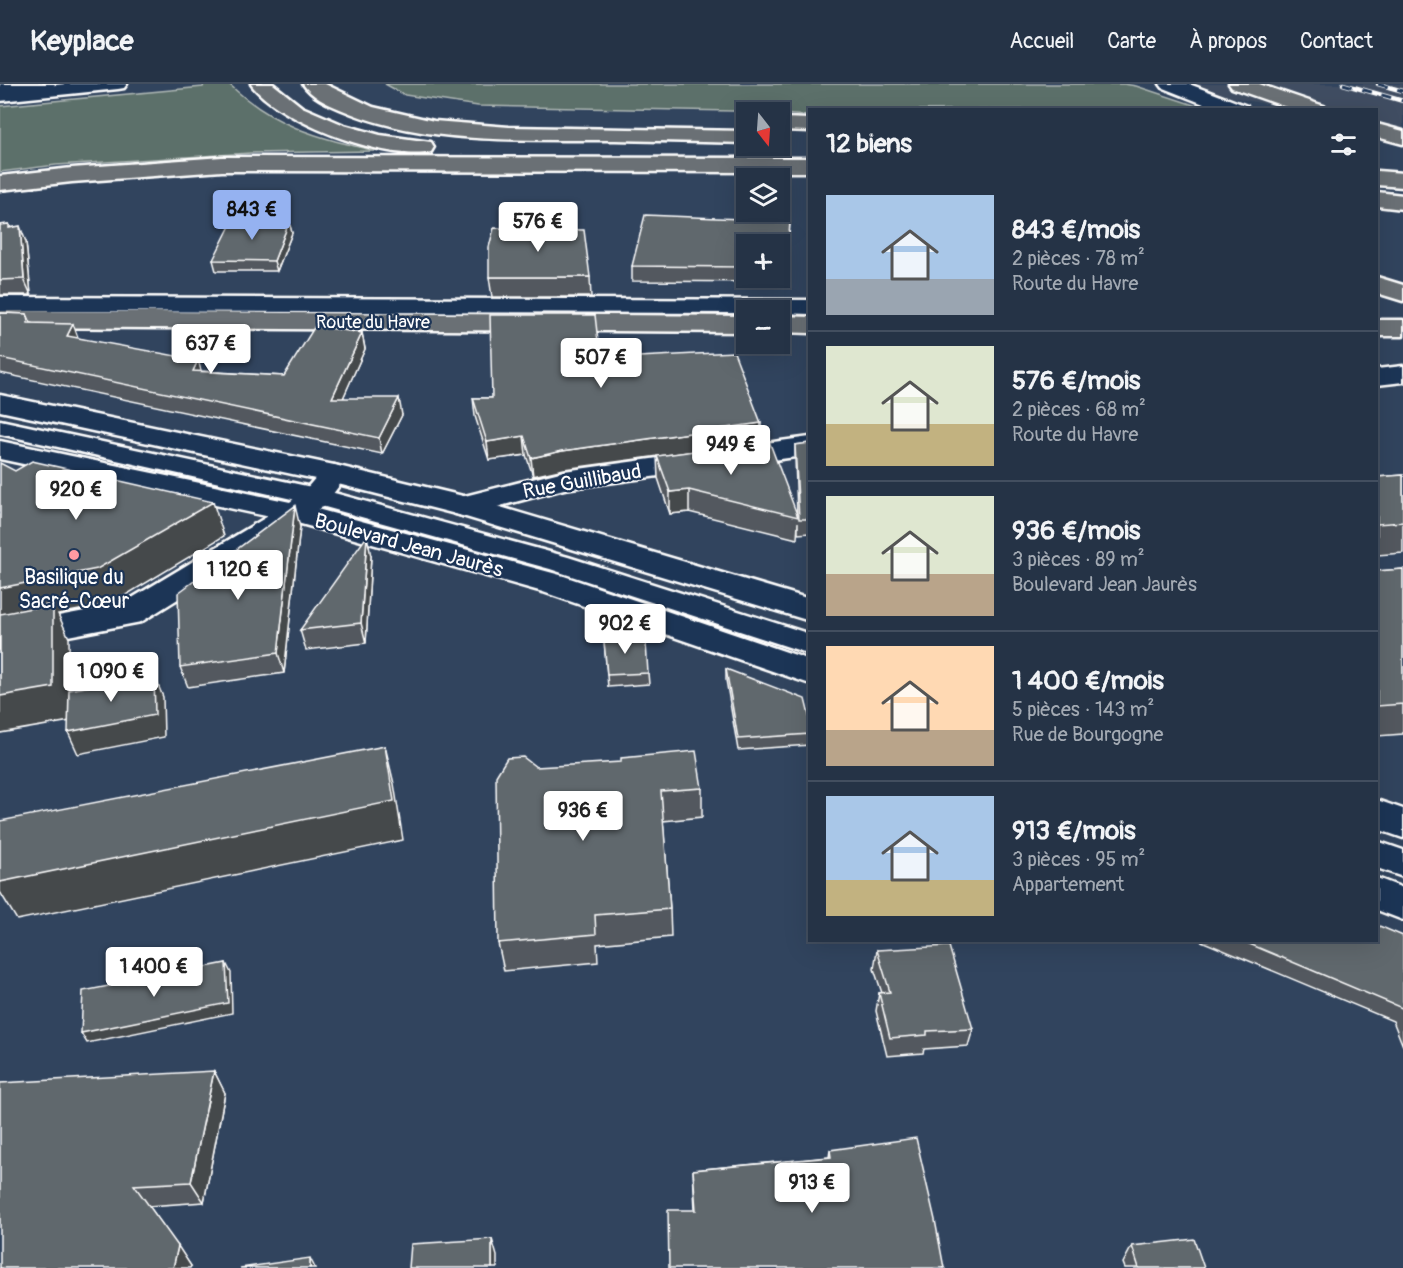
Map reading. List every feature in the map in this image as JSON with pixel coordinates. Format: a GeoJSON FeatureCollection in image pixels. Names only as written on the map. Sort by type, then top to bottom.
{"type":"FeatureCollection","features":[{"type":"Feature","properties":{"kind":"main road"},"geometry":{"type":"LineString","coordinates":[[0,89],[45,84]]}},
{"type":"Feature","properties":{"kind":"main road"},"geometry":{"type":"LineString","coordinates":[[261,84],[283,103],[316,121],[401,145],[525,153],[808,157]]}},
{"type":"Feature","properties":{"kind":"main road"},"geometry":{"type":"LineString","coordinates":[[313,84],[317,89],[348,105],[396,120],[445,128],[532,133],[736,137]]}},
{"type":"Feature","properties":{"kind":"main road"},"geometry":{"type":"LineString","coordinates":[[1170,84],[1235,108]]}},
{"type":"Feature","properties":{"kind":"main road"},"geometry":{"type":"LineString","coordinates":[[1218,84],[1264,92]]}},
{"type":"Feature","properties":{"kind":"main road"},"geometry":{"type":"LineString","coordinates":[[1239,84],[1311,108]]}},
{"type":"Feature","properties":{"kind":"main road"},"geometry":{"type":"LineString","coordinates":[[390,99],[439,110],[480,115],[736,123]]}},
{"type":"Feature","properties":{"kind":"main road"},"geometry":{"type":"LineString","coordinates":[[790,124],[808,125]]}},
{"type":"Feature","properties":{"kind":"main road"},"geometry":{"type":"LineString","coordinates":[[1378,130],[1403,140]]}},
{"type":"Feature","properties":{"kind":"main road"},"geometry":{"type":"LineString","coordinates":[[790,138],[808,139]]}},
{"type":"Feature","properties":{"kind":"main road"},"geometry":{"type":"LineString","coordinates":[[1378,145],[1403,140]]}},
{"type":"Feature","properties":{"kind":"main road"},"geometry":{"type":"LineString","coordinates":[[0,183],[187,165],[288,163],[808,165]]}},
{"type":"Feature","properties":{"kind":"main road"},"geometry":{"type":"LineString","coordinates":[[1378,178],[1403,180]]}},
{"type":"Feature","properties":{"kind":"main road"},"geometry":{"type":"LineString","coordinates":[[1378,199],[1403,202]]}},
{"type":"Feature","properties":{"kind":"main road","name":"Route du Havre"},"geometry":{"type":"LineString","coordinates":[[0,319],[736,324]]}},
{"type":"Feature","properties":{"kind":"main road"},"geometry":{"type":"LineString","coordinates":[[790,324],[808,325]]}},
{"type":"Feature","properties":{"kind":"main road"},"geometry":{"type":"LineString","coordinates":[[1378,328],[1403,328]]}},
{"type":"Feature","properties":{"kind":"main road"},"geometry":{"type":"LineString","coordinates":[[1378,377],[1403,374]]}},
{"type":"Feature","properties":{"kind":"main road","name":"Boulevard Jean Jaurès"},"geometry":{"type":"LineString","coordinates":[[0,403],[315,494],[553,584],[808,671]]}},
{"type":"Feature","properties":{"kind":"main road","name":"Rue Guillibaud"},"geometry":{"type":"LineString","coordinates":[[463,506],[564,480],[808,446]]}},
{"type":"Feature","properties":{"kind":"main road","name":"Boulevard Jean Jaurès"},"geometry":{"type":"LineString","coordinates":[[0,450],[315,494],[463,506],[808,609]]}},
{"type":"Feature","properties":{"kind":"main road"},"geometry":{"type":"LineString","coordinates":[[0,638],[130,614],[315,494]]}},
{"type":"Feature","properties":{"kind":"main road"},"geometry":{"type":"LineString","coordinates":[[1378,814],[1403,824]]}},
{"type":"Feature","properties":{"kind":"main road"},"geometry":{"type":"LineString","coordinates":[[1378,894],[1403,904]]}},
{"type":"Feature","properties":{"kind":"lane"},"geometry":{"type":"LineString","coordinates":[[0,96],[118,84]]}},
{"type":"Feature","properties":{"kind":"lane"},"geometry":{"type":"LineString","coordinates":[[0,304],[808,307]]}},
{"type":"Feature","properties":{"kind":"lane"},"geometry":{"type":"LineString","coordinates":[[0,427],[315,494],[559,563],[808,643]]}},
{"type":"Feature","properties":{"kind":"lane"},"geometry":{"type":"LineString","coordinates":[[1378,854],[1403,864]]}},
{"type":"Feature","properties":{"kind":"shaded area"},"geometry":{"type":"Polygon","coordinates":[[[1166,84],[1403,84],[1403,133],[1378,127],[1378,108],[1285,108],[1166,84]]]}},
{"type":"Feature","properties":{"kind":"green space"},"geometry":{"type":"Polygon","coordinates":[[[204,84],[229,84],[263,111],[297,128],[334,141],[375,151],[251,153],[56,165],[0,172],[0,106],[203,87],[204,84]]]}},
{"type":"Feature","properties":{"kind":"green space"},"geometry":{"type":"Polygon","coordinates":[[[385,84],[1124,84],[1203,108],[808,108],[808,116],[790,115],[790,102],[736,102],[736,111],[478,106],[405,95],[385,84]]]}},
{"type":"Feature","properties":{"kind":"building"},"geometry":{"type":"Polygon","coordinates":[[[645,215],[736,219],[736,222],[790,222],[789,234],[736,234],[736,267],[632,266],[645,215]]]}},
{"type":"Feature","properties":{"kind":"building"},"geometry":{"type":"Polygon","coordinates":[[[232,222],[289,222],[274,261],[213,260],[232,222]]]}},
{"type":"Feature","properties":{"kind":"building"},"geometry":{"type":"Polygon","coordinates":[[[9,224],[9,228],[20,226],[24,279],[0,280],[0,225],[9,224]]]}},
{"type":"Feature","properties":{"kind":"building"},"geometry":{"type":"Polygon","coordinates":[[[494,228],[584,230],[590,277],[489,277],[489,247],[494,228]]]}},
{"type":"Feature","properties":{"kind":"building"},"geometry":{"type":"Polygon","coordinates":[[[0,313],[27,314],[28,323],[73,324],[67,336],[198,360],[193,371],[284,376],[315,326],[362,333],[332,398],[399,398],[379,438],[0,358],[0,313]]]}},
{"type":"Feature","properties":{"kind":"building"},"geometry":{"type":"Polygon","coordinates":[[[490,315],[595,315],[600,359],[734,352],[761,423],[562,451],[531,458],[524,436],[487,442],[473,398],[492,398],[490,315]]]}},
{"type":"Feature","properties":{"kind":"building"},"geometry":{"type":"Polygon","coordinates":[[[769,441],[798,517],[689,490],[670,492],[657,456],[769,441]]]}},
{"type":"Feature","properties":{"kind":"building"},"geometry":{"type":"Polygon","coordinates":[[[808,443],[808,519],[799,519],[795,445],[808,443]]]}},
{"type":"Feature","properties":{"kind":"building","name":"Basilique du Sacré-Cœur"},"geometry":{"type":"Polygon","coordinates":[[[32,461],[213,502],[97,569],[0,588],[0,463],[15,471],[32,461]]]}},
{"type":"Feature","properties":{"kind":"building"},"geometry":{"type":"Polygon","coordinates":[[[1403,475],[1403,522],[1378,524],[1378,477],[1403,475]]]}},
{"type":"Feature","properties":{"kind":"building"},"geometry":{"type":"Polygon","coordinates":[[[295,506],[278,653],[180,667],[178,593],[295,506]]]}},
{"type":"Feature","properties":{"kind":"building"},"geometry":{"type":"Polygon","coordinates":[[[367,536],[361,623],[300,630],[367,536]]]}},
{"type":"Feature","properties":{"kind":"building"},"geometry":{"type":"Polygon","coordinates":[[[1403,569],[1403,704],[1378,706],[1378,571],[1403,569]]]}},
{"type":"Feature","properties":{"kind":"building"},"geometry":{"type":"Polygon","coordinates":[[[53,604],[53,687],[0,696],[0,614],[53,604]]]}},
{"type":"Feature","properties":{"kind":"building"},"geometry":{"type":"Polygon","coordinates":[[[603,629],[646,643],[648,673],[607,675],[603,629]]]}},
{"type":"Feature","properties":{"kind":"building"},"geometry":{"type":"Polygon","coordinates":[[[726,669],[805,699],[808,711],[808,734],[738,739],[726,669]]]}},
{"type":"Feature","properties":{"kind":"building"},"geometry":{"type":"Polygon","coordinates":[[[154,675],[155,715],[68,732],[69,690],[154,675]]]}},
{"type":"Feature","properties":{"kind":"building"},"geometry":{"type":"Polygon","coordinates":[[[385,746],[394,801],[0,882],[0,821],[385,746]]]}},
{"type":"Feature","properties":{"kind":"building"},"geometry":{"type":"Polygon","coordinates":[[[696,751],[702,788],[661,791],[670,909],[595,915],[596,934],[498,943],[496,776],[507,758],[523,757],[536,767],[621,762],[621,758],[696,751]]]}},
{"type":"Feature","properties":{"kind":"building"},"geometry":{"type":"Polygon","coordinates":[[[1378,925],[1403,936],[1403,1010],[1245,942],[1378,942],[1378,925]]]}},
{"type":"Feature","properties":{"kind":"building"},"geometry":{"type":"Polygon","coordinates":[[[949,946],[973,1029],[927,1031],[927,1035],[890,1038],[879,993],[890,992],[877,950],[949,946]]]}},
{"type":"Feature","properties":{"kind":"building"},"geometry":{"type":"Polygon","coordinates":[[[226,963],[228,1003],[81,1033],[83,991],[226,963]]]}},
{"type":"Feature","properties":{"kind":"building"},"geometry":{"type":"Polygon","coordinates":[[[214,1071],[191,1182],[134,1185],[178,1246],[173,1268],[0,1268],[0,1083],[214,1071]]]}},
{"type":"Feature","properties":{"kind":"building"},"geometry":{"type":"Polygon","coordinates":[[[916,1138],[944,1268],[669,1268],[668,1210],[696,1210],[693,1170],[831,1157],[830,1150],[916,1138]]]}},
{"type":"Feature","properties":{"kind":"building"},"geometry":{"type":"Polygon","coordinates":[[[492,1239],[492,1268],[409,1268],[411,1244],[492,1239]]]}},
{"type":"Feature","properties":{"kind":"building"},"geometry":{"type":"Polygon","coordinates":[[[1194,1239],[1204,1268],[1139,1268],[1132,1246],[1194,1239]]]}},
{"type":"Feature","properties":{"kind":"building"},"geometry":{"type":"Polygon","coordinates":[[[310,1258],[310,1268],[240,1268],[310,1258]]]}},
{"type":"Feature","properties":{"kind":"railway"},"geometry":{"type":"LineString","coordinates":[[1343,84],[1403,101]]}},
{"type":"Feature","properties":{"kind":"railway"},"geometry":{"type":"LineString","coordinates":[[1378,84],[1403,91]]}},
{"type":"Feature","properties":{"kind":"place","name":"Basilique du Sacré-Cœur"},"geometry":{"type":"Point","coordinates":[74,555]}}]}
